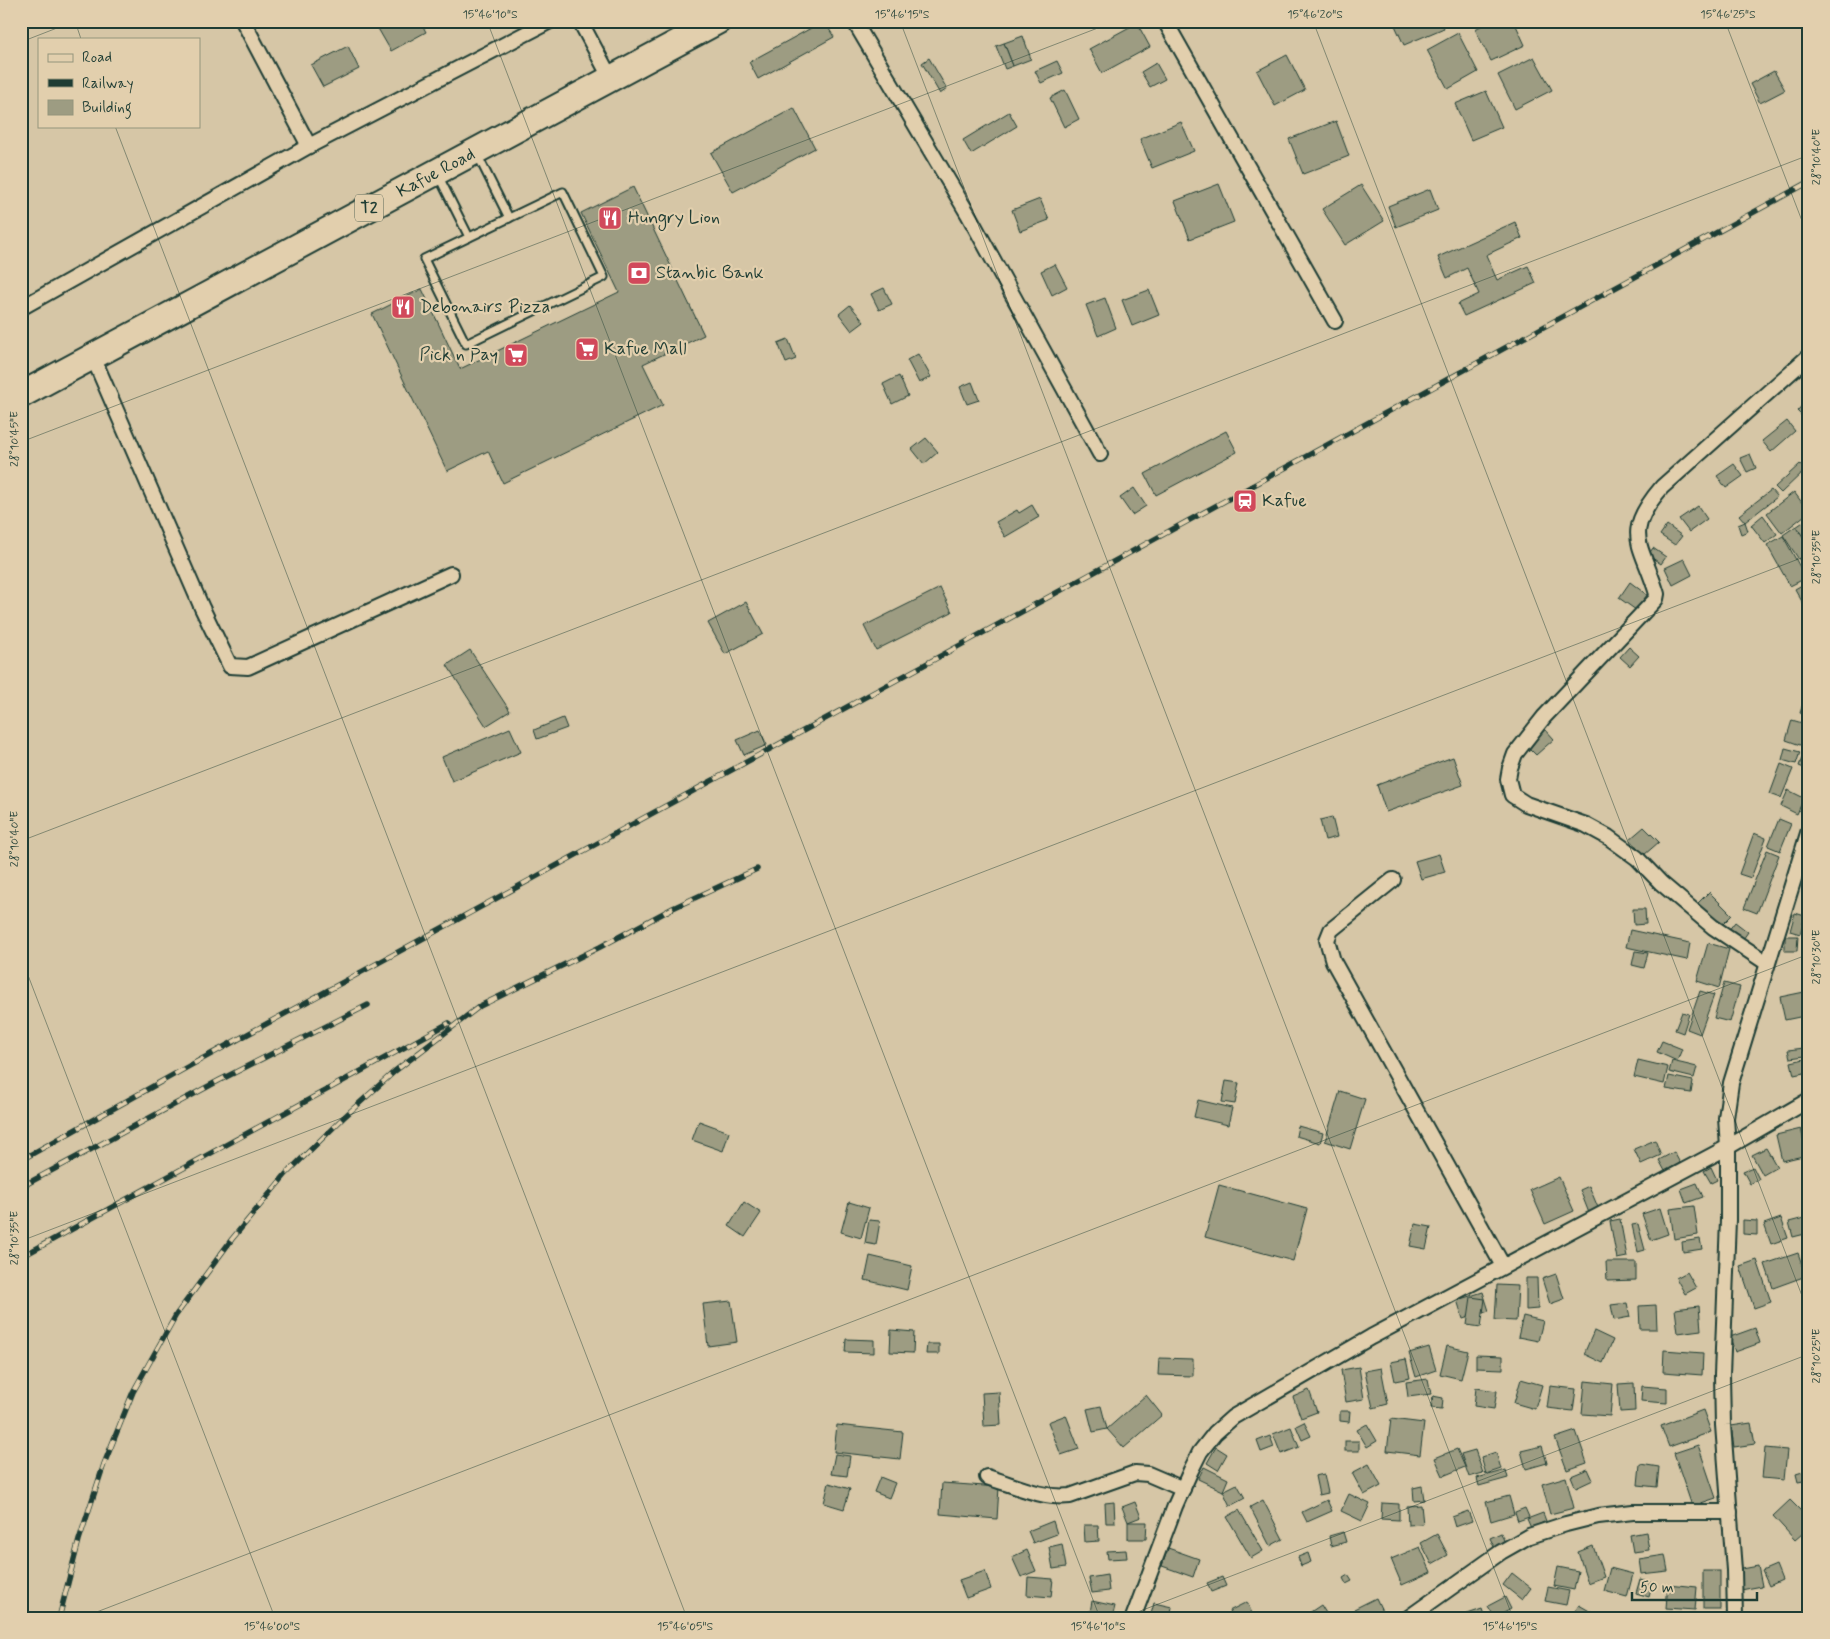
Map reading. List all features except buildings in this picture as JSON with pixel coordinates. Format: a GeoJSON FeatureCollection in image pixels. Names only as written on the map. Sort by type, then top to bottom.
{"type":"FeatureCollection","features":[{"type":"Feature","properties":{"kind":"highway","name":"Kafue Road"},"geometry":{"type":"LineString","coordinates":[[21,395],[718,21]]}},
{"type":"Feature","properties":{"kind":"street"},"geometry":{"type":"LineString","coordinates":[[243,21],[309,146]]}},
{"type":"Feature","properties":{"kind":"street"},"geometry":{"type":"LineString","coordinates":[[21,308],[309,146],[550,21]]}},
{"type":"Feature","properties":{"kind":"street"},"geometry":{"type":"LineString","coordinates":[[580,21],[611,78]]}},
{"type":"Feature","properties":{"kind":"street"},"geometry":{"type":"LineString","coordinates":[[854,21],[968,214],[1100,454]]}},
{"type":"Feature","properties":{"kind":"street"},"geometry":{"type":"LineString","coordinates":[[1166,21],[1335,321]]}},
{"type":"Feature","properties":{"kind":"street"},"geometry":{"type":"LineString","coordinates":[[1767,963],[1713,927],[1661,883],[1637,858],[1608,837],[1586,825],[1526,804],[1512,795],[1508,779],[1516,754],[1544,717],[1656,599],[1657,594],[1639,547],[1637,534],[1644,510],[1651,500],[1662,487],[1809,356]]}},
{"type":"Feature","properties":{"kind":"street"},"geometry":{"type":"LineString","coordinates":[[93,357],[202,608],[230,666],[248,667],[451,574]]}},
{"type":"Feature","properties":{"kind":"street"},"geometry":{"type":"LineString","coordinates":[[1734,1618],[1734,1570],[1723,1425],[1722,1375],[1728,1220],[1726,1118],[1731,1083],[1809,830]]}},
{"type":"Feature","properties":{"kind":"street"},"geometry":{"type":"LineString","coordinates":[[1393,880],[1331,930],[1327,940],[1333,961],[1503,1266]]}},
{"type":"Feature","properties":{"kind":"street"},"geometry":{"type":"LineString","coordinates":[[1133,1618],[1182,1489],[1200,1452],[1215,1433],[1233,1417],[1371,1338],[1728,1147],[1809,1100]]}},
{"type":"Feature","properties":{"kind":"street"},"geometry":{"type":"LineString","coordinates":[[988,1477],[1059,1497],[1070,1496],[1135,1473],[1148,1474],[1182,1489]]}},
{"type":"Feature","properties":{"kind":"street"},"geometry":{"type":"LineString","coordinates":[[1408,1618],[1501,1552],[1529,1536],[1598,1516],[1633,1512],[1730,1512]]}},
{"type":"Feature","properties":{"kind":"lane"},"geometry":{"type":"LineString","coordinates":[[476,151],[509,218]]}},
{"type":"Feature","properties":{"kind":"lane"},"geometry":{"type":"LineString","coordinates":[[436,172],[469,237]]}},
{"type":"Feature","properties":{"kind":"lane"},"geometry":{"type":"LineString","coordinates":[[562,192],[604,277],[466,344],[424,259],[469,237],[562,192]]}},
{"type":"Feature","properties":{"kind":"railway"},"geometry":{"type":"LineString","coordinates":[[21,1160],[191,1065],[1809,182]]}},
{"type":"Feature","properties":{"kind":"railway"},"geometry":{"type":"LineString","coordinates":[[59,1618],[79,1540],[104,1464],[133,1392],[176,1315],[232,1239],[286,1174],[343,1118],[395,1071],[480,1006],[600,947],[673,908],[757,869]]}},
{"type":"Feature","properties":{"kind":"railway"},"geometry":{"type":"LineString","coordinates":[[21,1187],[220,1080],[368,1005]]}},
{"type":"Feature","properties":{"kind":"railway"},"geometry":{"type":"LineString","coordinates":[[21,1257],[449,1023]]}},
{"type":"Feature","properties":{"kind":"place","name":"Hungry Lion"},"geometry":{"type":"Point","coordinates":[610,218]}},
{"type":"Feature","properties":{"kind":"place","name":"Stanbic Bank"},"geometry":{"type":"Point","coordinates":[639,273]}},
{"type":"Feature","properties":{"kind":"place","name":"Debonairs Pizza"},"geometry":{"type":"Point","coordinates":[403,307]}},
{"type":"Feature","properties":{"kind":"place","name":"Kafue Mall"},"geometry":{"type":"Point","coordinates":[587,349]}},
{"type":"Feature","properties":{"kind":"place","name":"Pick n Pay"},"geometry":{"type":"Point","coordinates":[516,355]}},
{"type":"Feature","properties":{"kind":"place","name":"Kafue"},"geometry":{"type":"Point","coordinates":[1245,501]}}]}
